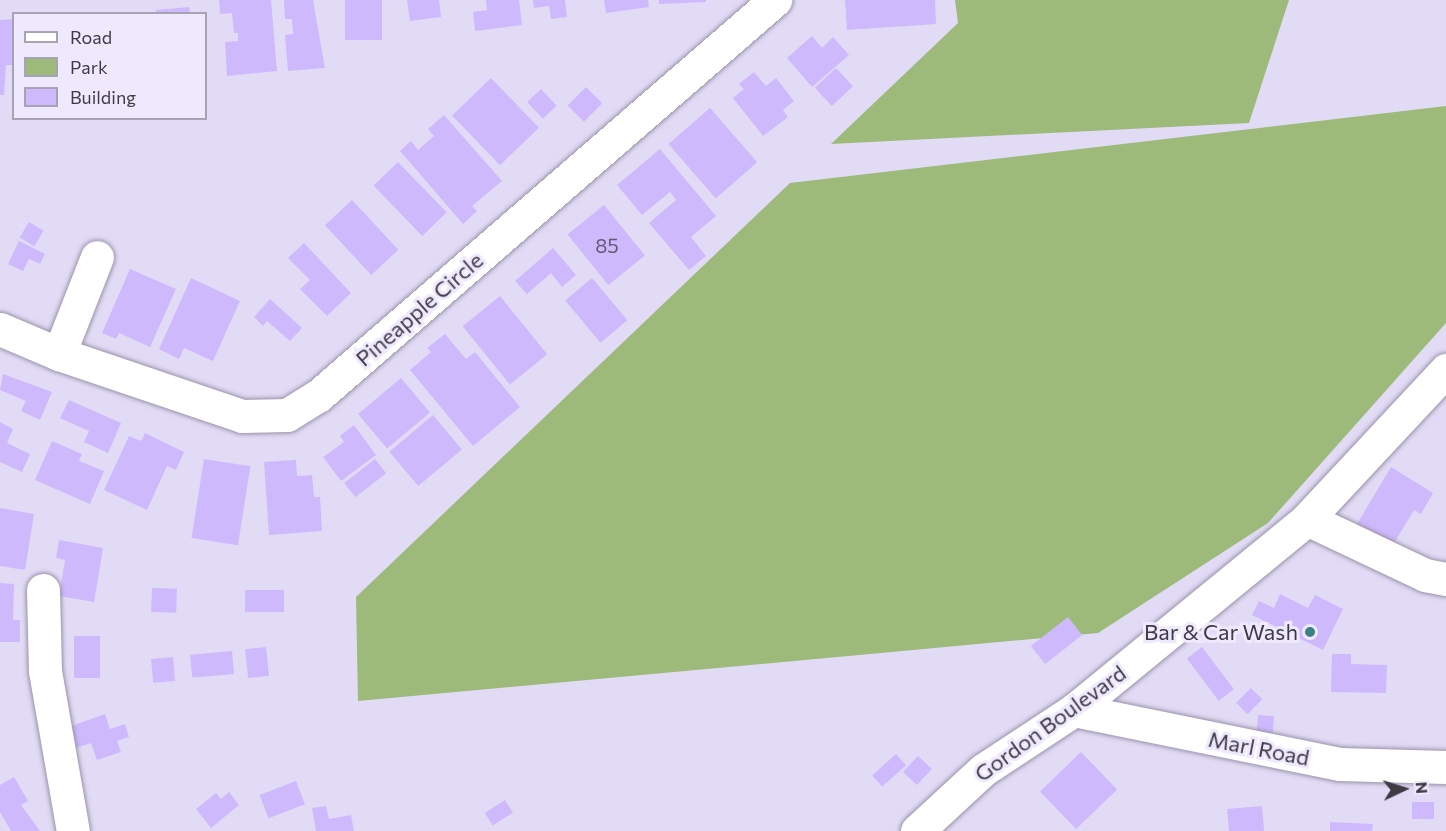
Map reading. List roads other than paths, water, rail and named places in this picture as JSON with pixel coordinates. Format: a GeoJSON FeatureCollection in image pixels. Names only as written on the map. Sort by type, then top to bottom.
{"type":"FeatureCollection","features":[{"type":"Feature","properties":{"kind":"street","name":"Pineapple Circle"},"geometry":{"type":"LineString","coordinates":[[0,328],[59,354],[242,416],[287,415],[318,396],[775,0]]}},
{"type":"Feature","properties":{"kind":"street"},"geometry":{"type":"LineString","coordinates":[[59,354],[97,257]]}},
{"type":"Feature","properties":{"kind":"street","name":"Gordon Boulevard"},"geometry":{"type":"LineString","coordinates":[[916,831],[983,770],[1074,710],[1307,519],[1446,370]]}},
{"type":"Feature","properties":{"kind":"street"},"geometry":{"type":"LineString","coordinates":[[1307,519],[1425,575],[1446,579]]}},
{"type":"Feature","properties":{"kind":"street"},"geometry":{"type":"LineString","coordinates":[[43,590],[45,671],[73,831]]}},
{"type":"Feature","properties":{"kind":"street","name":"Marl Road"},"geometry":{"type":"LineString","coordinates":[[1074,710],[1340,764],[1446,767]]}},
{"type":"Feature","properties":{"kind":"place","name":"Bar & Car Wash"},"geometry":{"type":"Point","coordinates":[1310,632]}}]}
